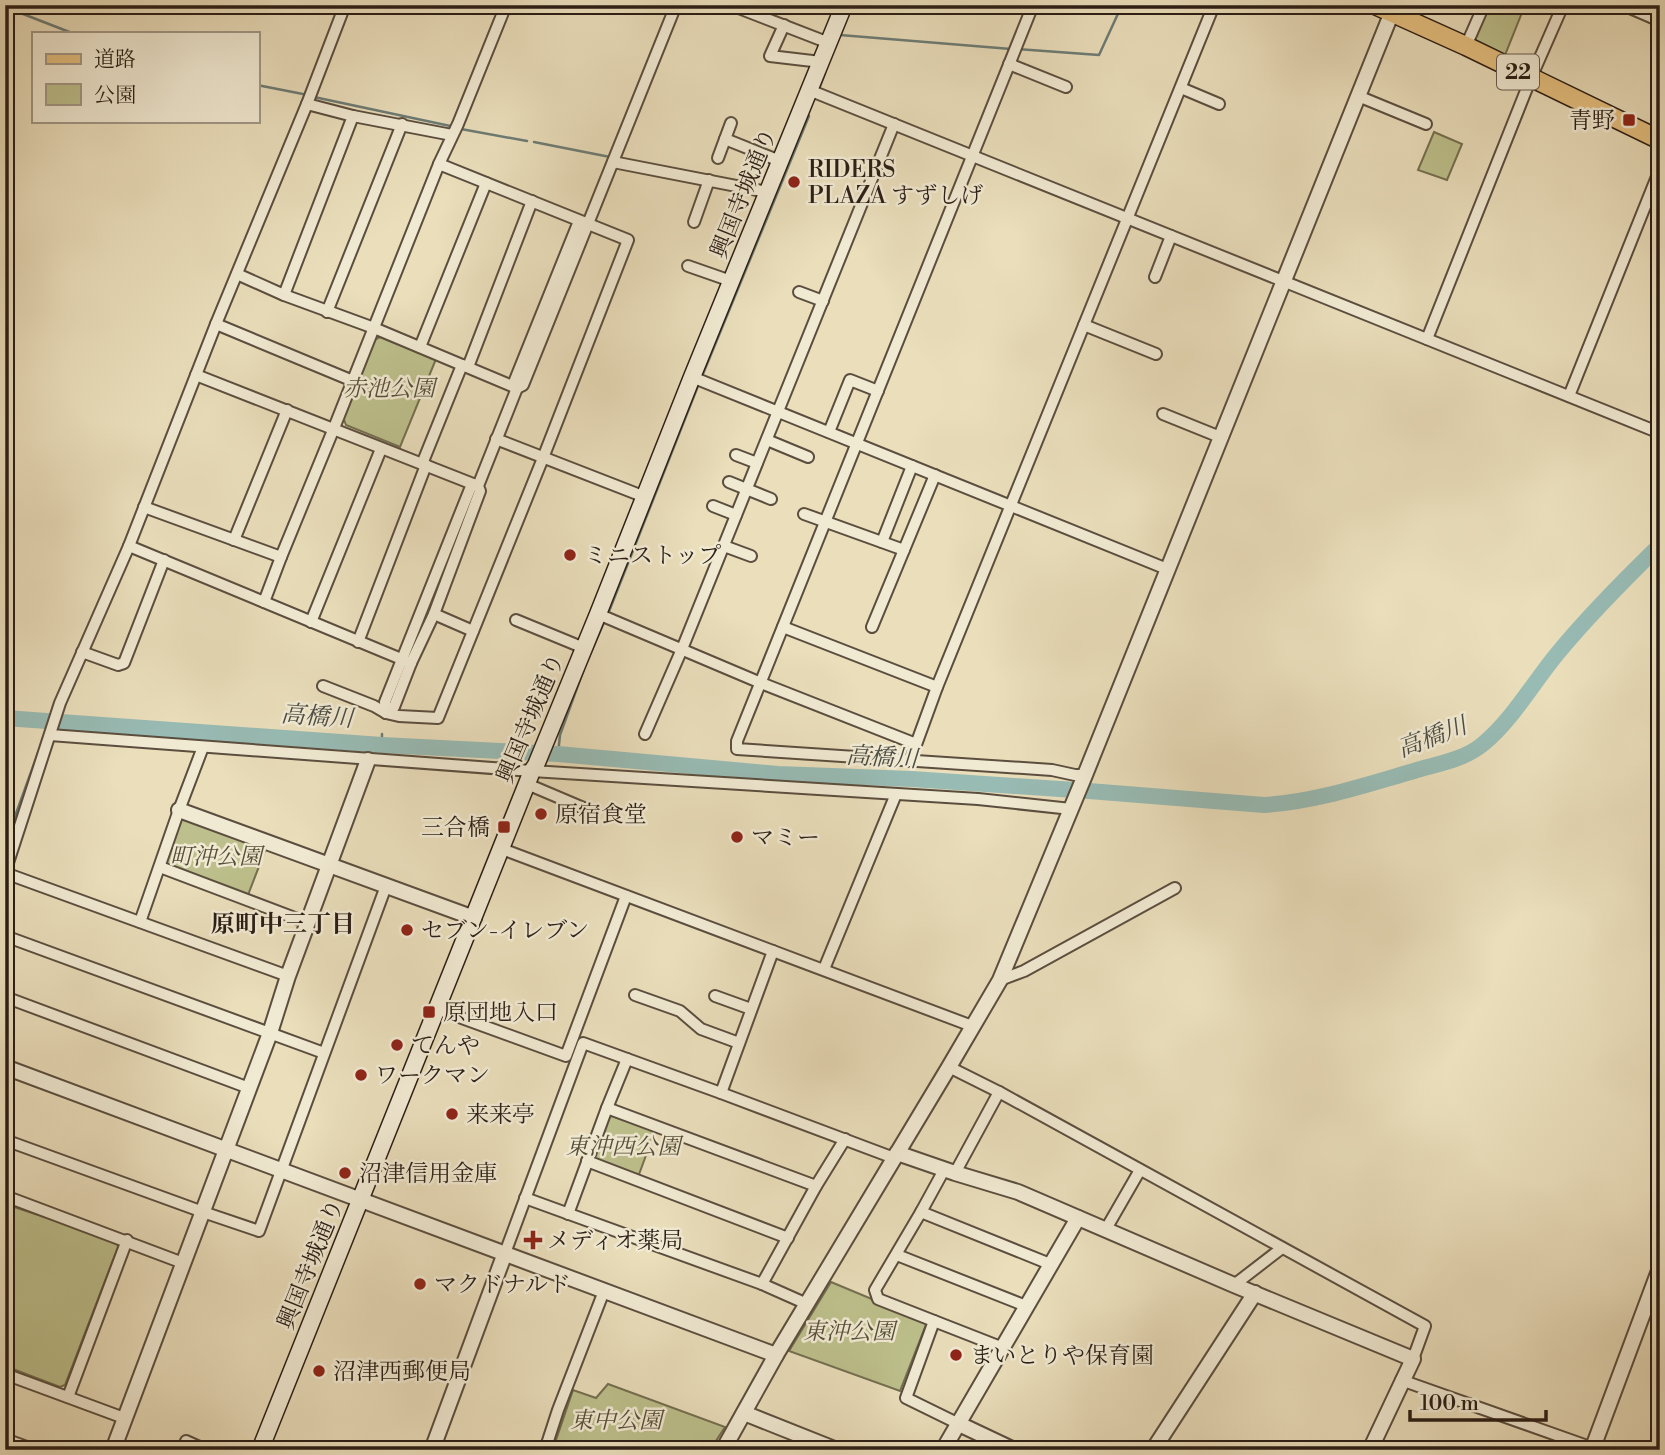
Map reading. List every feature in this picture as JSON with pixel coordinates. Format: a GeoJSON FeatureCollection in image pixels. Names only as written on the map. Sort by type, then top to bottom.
{"type":"FeatureCollection","features":[{"type":"Feature","properties":{"kind":"main road","name":"興国寺城通り"},"geometry":{"type":"LineString","coordinates":[[260,1450],[532,774],[584,648],[603,616],[645,497],[692,377],[844,5]]}},
{"type":"Feature","properties":{"kind":"main road","name":"22"},"geometry":{"type":"LineString","coordinates":[[1375,5],[1395,9],[1660,140]]}},
{"type":"Feature","properties":{"kind":"street"},"geometry":{"type":"LineString","coordinates":[[288,976],[5,873],[61,703],[129,546],[345,5]]}},
{"type":"Feature","properties":{"kind":"street"},"geometry":{"type":"LineString","coordinates":[[264,602],[439,164],[506,5]]}},
{"type":"Feature","properties":{"kind":"street"},"geometry":{"type":"LineString","coordinates":[[406,661],[475,485],[517,388],[523,385],[584,222],[613,162],[676,5]]}},
{"type":"Feature","properties":{"kind":"street"},"geometry":{"type":"LineString","coordinates":[[731,5],[830,43]]}},
{"type":"Feature","properties":{"kind":"street"},"geometry":{"type":"LineString","coordinates":[[1033,5],[737,741],[737,748],[1085,775]]}},
{"type":"Feature","properties":{"kind":"street"},"geometry":{"type":"LineString","coordinates":[[910,761],[937,687],[1214,5]]}},
{"type":"Feature","properties":{"kind":"street"},"geometry":{"type":"LineString","coordinates":[[1466,46],[1484,5]]}},
{"type":"Feature","properties":{"kind":"street"},"geometry":{"type":"LineString","coordinates":[[1427,339],[1531,78],[1563,5]]}},
{"type":"Feature","properties":{"kind":"street"},"geometry":{"type":"LineString","coordinates":[[1623,5],[1656,20],[1659,5]]}},
{"type":"Feature","properties":{"kind":"street"},"geometry":{"type":"LineString","coordinates":[[723,1450],[776,1355],[1000,980],[1395,9]]}},
{"type":"Feature","properties":{"kind":"street"},"geometry":{"type":"LineString","coordinates":[[784,25],[770,56],[821,62]]}},
{"type":"Feature","properties":{"kind":"street"},"geometry":{"type":"LineString","coordinates":[[1013,55],[1066,87]]}},
{"type":"Feature","properties":{"kind":"street"},"geometry":{"type":"LineString","coordinates":[[1181,89],[1219,104]]}},
{"type":"Feature","properties":{"kind":"street"},"geometry":{"type":"LineString","coordinates":[[809,90],[1660,433]]}},
{"type":"Feature","properties":{"kind":"street"},"geometry":{"type":"LineString","coordinates":[[1358,96],[1426,124]]}},
{"type":"Feature","properties":{"kind":"street"},"geometry":{"type":"LineString","coordinates":[[307,104],[452,135]]}},
{"type":"Feature","properties":{"kind":"street"},"geometry":{"type":"LineString","coordinates":[[284,295],[354,116]]}},
{"type":"Feature","properties":{"kind":"street"},"geometry":{"type":"LineString","coordinates":[[327,312],[402,124]]}},
{"type":"Feature","properties":{"kind":"street"},"geometry":{"type":"LineString","coordinates":[[718,158],[731,124]]}},
{"type":"Feature","properties":{"kind":"street"},"geometry":{"type":"LineString","coordinates":[[645,734],[894,124]]}},
{"type":"Feature","properties":{"kind":"street"},"geometry":{"type":"LineString","coordinates":[[725,139],[780,161]]}},
{"type":"Feature","properties":{"kind":"street"},"geometry":{"type":"LineString","coordinates":[[613,162],[767,192]]}},
{"type":"Feature","properties":{"kind":"street"},"geometry":{"type":"LineString","coordinates":[[323,686],[386,713],[438,718],[628,240],[439,164]]}},
{"type":"Feature","properties":{"kind":"street"},"geometry":{"type":"LineString","coordinates":[[1570,396],[1660,169]]}},
{"type":"Feature","properties":{"kind":"street"},"geometry":{"type":"LineString","coordinates":[[694,222],[709,180]]}},
{"type":"Feature","properties":{"kind":"street"},"geometry":{"type":"LineString","coordinates":[[420,347],[486,183]]}},
{"type":"Feature","properties":{"kind":"street"},"geometry":{"type":"LineString","coordinates":[[358,642],[424,465],[532,201]]}},
{"type":"Feature","properties":{"kind":"street"},"geometry":{"type":"LineString","coordinates":[[1155,277],[1171,236]]}},
{"type":"Feature","properties":{"kind":"street"},"geometry":{"type":"LineString","coordinates":[[688,266],[731,281]]}},
{"type":"Feature","properties":{"kind":"street"},"geometry":{"type":"LineString","coordinates":[[237,274],[517,388]]}},
{"type":"Feature","properties":{"kind":"street"},"geometry":{"type":"LineString","coordinates":[[799,292],[823,301]]}},
{"type":"Feature","properties":{"kind":"street"},"geometry":{"type":"LineString","coordinates":[[216,324],[353,382]]}},
{"type":"Feature","properties":{"kind":"street"},"geometry":{"type":"LineString","coordinates":[[1084,325],[1156,354]]}},
{"type":"Feature","properties":{"kind":"street"},"geometry":{"type":"LineString","coordinates":[[196,375],[475,485],[480,492],[434,614],[385,702],[386,713]]}},
{"type":"Feature","properties":{"kind":"street"},"geometry":{"type":"LineString","coordinates":[[692,377],[1167,569]]}},
{"type":"Feature","properties":{"kind":"street"},"geometry":{"type":"LineString","coordinates":[[829,432],[850,380],[878,391]]}},
{"type":"Feature","properties":{"kind":"street"},"geometry":{"type":"LineString","coordinates":[[234,540],[287,410]]}},
{"type":"Feature","properties":{"kind":"street"},"geometry":{"type":"LineString","coordinates":[[1163,414],[1220,437]]}},
{"type":"Feature","properties":{"kind":"street"},"geometry":{"type":"LineString","coordinates":[[496,439],[645,497]]}},
{"type":"Feature","properties":{"kind":"street"},"geometry":{"type":"LineString","coordinates":[[767,440],[808,457]]}},
{"type":"Feature","properties":{"kind":"street"},"geometry":{"type":"LineString","coordinates":[[311,622],[381,449]]}},
{"type":"Feature","properties":{"kind":"street"},"geometry":{"type":"LineString","coordinates":[[736,455],[757,463]]}},
{"type":"Feature","properties":{"kind":"street"},"geometry":{"type":"LineString","coordinates":[[883,542],[912,466]]}},
{"type":"Feature","properties":{"kind":"street"},"geometry":{"type":"LineString","coordinates":[[872,627],[935,475]]}},
{"type":"Feature","properties":{"kind":"street"},"geometry":{"type":"LineString","coordinates":[[729,482],[771,499]]}},
{"type":"Feature","properties":{"kind":"street"},"geometry":{"type":"LineString","coordinates":[[713,506],[736,515]]}},
{"type":"Feature","properties":{"kind":"street"},"geometry":{"type":"LineString","coordinates":[[144,507],[281,557]]}},
{"type":"Feature","properties":{"kind":"street"},"geometry":{"type":"LineString","coordinates":[[804,514],[904,550]]}},
{"type":"Feature","properties":{"kind":"street"},"geometry":{"type":"LineString","coordinates":[[129,546],[406,661]]}},
{"type":"Feature","properties":{"kind":"street"},"geometry":{"type":"LineString","coordinates":[[723,546],[751,556]]}},
{"type":"Feature","properties":{"kind":"street"},"geometry":{"type":"LineString","coordinates":[[82,652],[118,665],[124,663],[164,560]]}},
{"type":"Feature","properties":{"kind":"street"},"geometry":{"type":"LineString","coordinates":[[434,614],[473,631]]}},
{"type":"Feature","properties":{"kind":"street"},"geometry":{"type":"LineString","coordinates":[[603,616],[761,683],[916,744]]}},
{"type":"Feature","properties":{"kind":"street"},"geometry":{"type":"LineString","coordinates":[[516,620],[584,648]]}},
{"type":"Feature","properties":{"kind":"street"},"geometry":{"type":"LineString","coordinates":[[783,627],[937,687]]}},
{"type":"Feature","properties":{"kind":"street"},"geometry":{"type":"LineString","coordinates":[[50,733],[532,774],[978,799],[1072,807]]}},
{"type":"Feature","properties":{"kind":"street"},"geometry":{"type":"LineString","coordinates":[[140,922],[203,747]]}},
{"type":"Feature","properties":{"kind":"street"},"geometry":{"type":"LineString","coordinates":[[113,1450],[270,1033],[307,923],[368,760]]}},
{"type":"Feature","properties":{"kind":"street"},"geometry":{"type":"LineString","coordinates":[[532,774],[593,812]]}},
{"type":"Feature","properties":{"kind":"street"},"geometry":{"type":"LineString","coordinates":[[824,969],[896,794]]}},
{"type":"Feature","properties":{"kind":"street"},"geometry":{"type":"LineString","coordinates":[[179,810],[474,918]]}},
{"type":"Feature","properties":{"kind":"street"},"geometry":{"type":"LineString","coordinates":[[502,849],[972,1026]]}},
{"type":"Feature","properties":{"kind":"street"},"geometry":{"type":"LineString","coordinates":[[160,867],[307,923]]}},
{"type":"Feature","properties":{"kind":"street"},"geometry":{"type":"LineString","coordinates":[[5,1140],[259,1231],[386,886]]}},
{"type":"Feature","properties":{"kind":"street"},"geometry":{"type":"LineString","coordinates":[[1000,980],[1024,971],[1175,888]]}},
{"type":"Feature","properties":{"kind":"street"},"geometry":{"type":"LineString","coordinates":[[438,1009],[566,1056],[626,896]]}},
{"type":"Feature","properties":{"kind":"street"},"geometry":{"type":"LineString","coordinates":[[5,936],[324,1053]]}},
{"type":"Feature","properties":{"kind":"street"},"geometry":{"type":"LineString","coordinates":[[721,1093],[773,951]]}},
{"type":"Feature","properties":{"kind":"street"},"geometry":{"type":"LineString","coordinates":[[635,995],[680,1011],[701,1029],[739,1043]]}},
{"type":"Feature","properties":{"kind":"street"},"geometry":{"type":"LineString","coordinates":[[715,996],[751,1009]]}},
{"type":"Feature","properties":{"kind":"street"},"geometry":{"type":"LineString","coordinates":[[5,997],[249,1088]]}},
{"type":"Feature","properties":{"kind":"street"},"geometry":{"type":"LineString","coordinates":[[432,1450],[583,1043],[845,1139],[1018,1192],[1413,1359]]}},
{"type":"Feature","properties":{"kind":"street"},"geometry":{"type":"LineString","coordinates":[[568,1213],[627,1059]]}},
{"type":"Feature","properties":{"kind":"street"},"geometry":{"type":"LineString","coordinates":[[5,1067],[776,1355]]}},
{"type":"Feature","properties":{"kind":"street"},"geometry":{"type":"LineString","coordinates":[[949,1067],[1425,1326],[1413,1359],[1370,1450]]}},
{"type":"Feature","properties":{"kind":"street"},"geometry":{"type":"LineString","coordinates":[[999,1092],[921,1212],[875,1290],[878,1299],[1003,1348]]}},
{"type":"Feature","properties":{"kind":"street"},"geometry":{"type":"LineString","coordinates":[[607,1108],[816,1186]]}},
{"type":"Feature","properties":{"kind":"street"},"geometry":{"type":"LineString","coordinates":[[762,1284],[845,1139]]}},
{"type":"Feature","properties":{"kind":"street"},"geometry":{"type":"LineString","coordinates":[[587,1161],[788,1238]]}},
{"type":"Feature","properties":{"kind":"street"},"geometry":{"type":"LineString","coordinates":[[1106,1229],[1140,1170]]}},
{"type":"Feature","properties":{"kind":"street"},"geometry":{"type":"LineString","coordinates":[[5,1196],[183,1262]]}},
{"type":"Feature","properties":{"kind":"street"},"geometry":{"type":"LineString","coordinates":[[525,1198],[762,1284],[807,1304]]}},
{"type":"Feature","properties":{"kind":"street"},"geometry":{"type":"LineString","coordinates":[[921,1212],[1050,1264]]}},
{"type":"Feature","properties":{"kind":"street"},"geometry":{"type":"LineString","coordinates":[[943,1450],[1078,1218]]}},
{"type":"Feature","properties":{"kind":"street"},"geometry":{"type":"LineString","coordinates":[[68,1397],[127,1240]]}},
{"type":"Feature","properties":{"kind":"street"},"geometry":{"type":"LineString","coordinates":[[1234,1285],[1282,1248]]}},
{"type":"Feature","properties":{"kind":"street"},"geometry":{"type":"LineString","coordinates":[[897,1255],[1027,1306]]}},
{"type":"Feature","properties":{"kind":"street"},"geometry":{"type":"LineString","coordinates":[[1401,1380],[1593,1449],[1660,1268]]}},
{"type":"Feature","properties":{"kind":"street"},"geometry":{"type":"LineString","coordinates":[[545,1450],[604,1291]]}},
{"type":"Feature","properties":{"kind":"street"},"geometry":{"type":"LineString","coordinates":[[1153,1450],[1255,1293]]}},
{"type":"Feature","properties":{"kind":"street"},"geometry":{"type":"LineString","coordinates":[[934,1321],[906,1398],[1014,1450]]}},
{"type":"Feature","properties":{"kind":"street"},"geometry":{"type":"LineString","coordinates":[[5,1374],[124,1418]]}},
{"type":"Feature","properties":{"kind":"street"},"geometry":{"type":"LineString","coordinates":[[744,1413],[816,1446],[836,1450]]}},
{"type":"Feature","properties":{"kind":"street"},"geometry":{"type":"LineString","coordinates":[[5,1439],[35,1450]]}},
{"type":"Feature","properties":{"kind":"street"},"geometry":{"type":"LineString","coordinates":[[183,1450],[186,1441],[206,1450]]}},
{"type":"Feature","properties":{"kind":"green space"},"geometry":{"type":"Polygon","coordinates":[[[1488,5],[1525,5],[1503,60],[1471,44],[1488,5]]]}},
{"type":"Feature","properties":{"kind":"green space"},"geometry":{"type":"Polygon","coordinates":[[[1434,132],[1462,144],[1447,180],[1418,170],[1434,132]]]}},
{"type":"Feature","properties":{"kind":"green space","name":"赤池公園"},"geometry":{"type":"Polygon","coordinates":[[[380,337],[436,359],[400,447],[346,425],[343,417],[374,340],[380,337]]]}},
{"type":"Feature","properties":{"kind":"green space","name":"町沖公園"},"geometry":{"type":"Polygon","coordinates":[[[183,816],[266,848],[248,895],[165,863],[183,816]]]}},
{"type":"Feature","properties":{"kind":"green space","name":"東沖西公園"},"geometry":{"type":"Polygon","coordinates":[[[612,1116],[655,1131],[638,1177],[594,1161],[592,1154],[605,1120],[612,1116]]]}},
{"type":"Feature","properties":{"kind":"green space"},"geometry":{"type":"Polygon","coordinates":[[[8,1205],[117,1241],[118,1247],[65,1385],[60,1387],[5,1366],[5,1208],[8,1205]]]}},
{"type":"Feature","properties":{"kind":"green space","name":"東沖公園"},"geometry":{"type":"Polygon","coordinates":[[[831,1282],[927,1322],[900,1391],[789,1351],[831,1282]]]}},
{"type":"Feature","properties":{"kind":"green space","name":"東中公園"},"geometry":{"type":"Polygon","coordinates":[[[608,1384],[725,1427],[710,1450],[572,1450],[555,1443],[573,1390],[596,1398],[608,1384]]]}},
{"type":"Feature","properties":{"kind":"waterway"},"geometry":{"type":"LineString","coordinates":[[1017,49],[1099,55],[1122,5]]}},
{"type":"Feature","properties":{"kind":"waterway"},"geometry":{"type":"LineString","coordinates":[[5,7],[69,32]]}},
{"type":"Feature","properties":{"kind":"waterway"},"geometry":{"type":"LineString","coordinates":[[840,35],[1011,49]]}},
{"type":"Feature","properties":{"kind":"waterway"},"geometry":{"type":"LineString","coordinates":[[819,89],[825,73]]}},
{"type":"Feature","properties":{"kind":"waterway"},"geometry":{"type":"LineString","coordinates":[[259,85],[308,95]]}},
{"type":"Feature","properties":{"kind":"waterway"},"geometry":{"type":"LineString","coordinates":[[314,97],[455,127]]}},
{"type":"Feature","properties":{"kind":"waterway"},"geometry":{"type":"LineString","coordinates":[[703,374],[809,116]]}},
{"type":"Feature","properties":{"kind":"waterway"},"geometry":{"type":"LineString","coordinates":[[461,129],[527,141]]}},
{"type":"Feature","properties":{"kind":"waterway"},"geometry":{"type":"LineString","coordinates":[[534,142],[610,157]]}},
{"type":"Feature","properties":{"kind":"waterway"},"geometry":{"type":"LineString","coordinates":[[608,614],[698,386]]}},
{"type":"Feature","properties":{"kind":"waterway"},"geometry":{"type":"LineString","coordinates":[[414,644],[455,543]]}},
{"type":"Feature","properties":{"kind":"waterway","name":"高橋川"},"geometry":{"type":"LineString","coordinates":[[5,718],[382,745],[558,754],[778,774],[912,779],[1264,805],[1321,797],[1450,761],[1476,749],[1504,723],[1582,625],[1660,545]]}},
{"type":"Feature","properties":{"kind":"waterway"},"geometry":{"type":"LineString","coordinates":[[558,754],[560,735],[605,620]]}},
{"type":"Feature","properties":{"kind":"waterway"},"geometry":{"type":"LineString","coordinates":[[382,734],[382,745]]}},
{"type":"Feature","properties":{"kind":"waterway"},"geometry":{"type":"LineString","coordinates":[[5,844],[39,750]]}},
{"type":"Feature","properties":{"kind":"place","name":"青野"},"geometry":{"type":"Point","coordinates":[1629,120]}},
{"type":"Feature","properties":{"kind":"place","name":"RIDERS PLAZA すずしげ"},"geometry":{"type":"Point","coordinates":[794,182]}},
{"type":"Feature","properties":{"kind":"place","name":"ミニストップ"},"geometry":{"type":"Point","coordinates":[570,555]}},
{"type":"Feature","properties":{"kind":"place","name":"原宿食堂"},"geometry":{"type":"Point","coordinates":[541,814]}},
{"type":"Feature","properties":{"kind":"place","name":"三合橋"},"geometry":{"type":"Point","coordinates":[504,827]}},
{"type":"Feature","properties":{"kind":"place","name":"マミー"},"geometry":{"type":"Point","coordinates":[737,837]}},
{"type":"Feature","properties":{"kind":"place","name":"セブン-イレブン"},"geometry":{"type":"Point","coordinates":[407,930]}},
{"type":"Feature","properties":{"kind":"place","name":"原団地入口"},"geometry":{"type":"Point","coordinates":[429,1012]}},
{"type":"Feature","properties":{"kind":"place","name":"てんや"},"geometry":{"type":"Point","coordinates":[397,1045]}},
{"type":"Feature","properties":{"kind":"place","name":"ワークマン"},"geometry":{"type":"Point","coordinates":[361,1075]}},
{"type":"Feature","properties":{"kind":"place","name":"来来亭"},"geometry":{"type":"Point","coordinates":[452,1114]}},
{"type":"Feature","properties":{"kind":"place","name":"沼津信用金庫"},"geometry":{"type":"Point","coordinates":[345,1173]}},
{"type":"Feature","properties":{"kind":"place","name":"メディオ薬局"},"geometry":{"type":"Point","coordinates":[533,1240]}},
{"type":"Feature","properties":{"kind":"place","name":"マクドナルド"},"geometry":{"type":"Point","coordinates":[420,1284]}},
{"type":"Feature","properties":{"kind":"place","name":"まいとりや保育園"},"geometry":{"type":"Point","coordinates":[956,1355]}},
{"type":"Feature","properties":{"kind":"place","name":"沼津西郵便局"},"geometry":{"type":"Point","coordinates":[319,1371]}},
{"type":"Feature","properties":{"kind":"district","name":"原町中三丁目"},"geometry":{"type":"Point","coordinates":[283,924]}}]}
